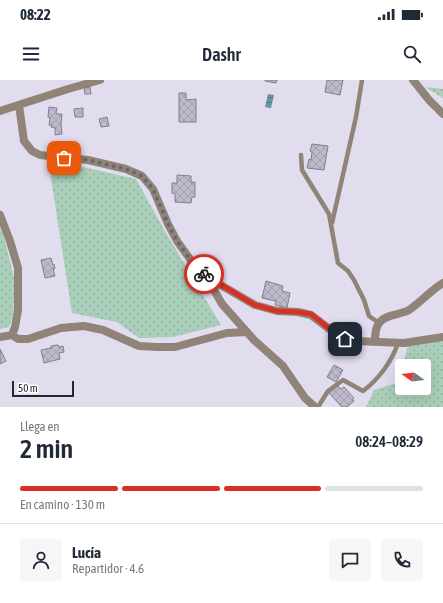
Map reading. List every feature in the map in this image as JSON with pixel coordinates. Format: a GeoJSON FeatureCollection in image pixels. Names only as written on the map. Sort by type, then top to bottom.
{"type":"FeatureCollection","features":[{"type":"Feature","properties":{"kind":"street"},"geometry":{"type":"LineString","coordinates":[[0,111],[100,80]]}},
{"type":"Feature","properties":{"kind":"street"},"geometry":{"type":"LineString","coordinates":[[413,80],[429,100],[443,114]]}},
{"type":"Feature","properties":{"kind":"street"},"geometry":{"type":"LineString","coordinates":[[19,105],[24,141],[32,151],[40,155],[88,160],[126,169],[142,176],[153,189],[177,241],[190,259],[206,276],[222,304],[254,340],[283,366],[305,398],[315,407]]}},
{"type":"Feature","properties":{"kind":"street"},"geometry":{"type":"LineString","coordinates":[[0,215],[18,268],[18,310],[12,335]]}},
{"type":"Feature","properties":{"kind":"street"},"geometry":{"type":"LineString","coordinates":[[206,276],[255,305],[277,311],[311,314],[336,334],[345,339],[355,341],[404,343],[443,337]]}},
{"type":"Feature","properties":{"kind":"street"},"geometry":{"type":"LineString","coordinates":[[375,342],[379,323],[384,318],[401,314],[409,310],[443,283]]}},
{"type":"Feature","properties":{"kind":"street"},"geometry":{"type":"LineString","coordinates":[[0,337],[12,335],[28,340],[61,328],[84,326],[103,330],[139,346],[175,347],[227,333],[247,332]]}},
{"type":"Feature","properties":{"kind":"lane"},"geometry":{"type":"LineString","coordinates":[[331,224],[356,117],[362,80]]}},
{"type":"Feature","properties":{"kind":"lane"},"geometry":{"type":"LineString","coordinates":[[301,155],[302,170],[329,214],[338,263],[348,271],[354,280],[364,300],[369,316],[379,323]]}},
{"type":"Feature","properties":{"kind":"lane"},"geometry":{"type":"LineString","coordinates":[[318,407],[328,390],[343,380],[363,391],[372,384],[395,353],[398,342]]}},
{"type":"Feature","properties":{"kind":"green space"},"geometry":{"type":"Polygon","coordinates":[[[425,87],[443,89],[443,98],[425,87]]]}},
{"type":"Feature","properties":{"kind":"green space"},"geometry":{"type":"Polygon","coordinates":[[[48,159],[136,179],[166,233],[221,325],[173,337],[139,338],[117,322],[72,313],[48,159]]]}},
{"type":"Feature","properties":{"kind":"green space"},"geometry":{"type":"Polygon","coordinates":[[[0,228],[4,237],[15,281],[13,315],[9,327],[0,329],[0,228]]]}},
{"type":"Feature","properties":{"kind":"green space"},"geometry":{"type":"Polygon","coordinates":[[[443,340],[443,407],[366,407],[374,390],[395,384],[395,395],[431,395],[431,359],[405,359],[408,345],[443,340]]]}},
{"type":"Feature","properties":{"kind":"water"},"geometry":{"type":"Polygon","coordinates":[[[268,94],[274,95],[271,108],[265,107],[268,94]]]}},
{"type":"Feature","properties":{"kind":"building"},"geometry":{"type":"Polygon","coordinates":[[[265,80],[277,80],[276,83],[265,80]]]}},
{"type":"Feature","properties":{"kind":"building"},"geometry":{"type":"Polygon","coordinates":[[[327,80],[343,80],[340,95],[325,92],[327,80]]]}},
{"type":"Feature","properties":{"kind":"building"},"geometry":{"type":"Polygon","coordinates":[[[90,87],[91,94],[85,94],[84,88],[90,87]]]}},
{"type":"Feature","properties":{"kind":"building"},"geometry":{"type":"Polygon","coordinates":[[[179,93],[186,93],[186,100],[196,99],[196,122],[179,122],[179,93]]]}},
{"type":"Feature","properties":{"kind":"building"},"geometry":{"type":"Polygon","coordinates":[[[49,107],[57,108],[56,114],[62,114],[62,134],[55,135],[55,128],[49,125],[49,107]]]}},
{"type":"Feature","properties":{"kind":"building"},"geometry":{"type":"Polygon","coordinates":[[[83,108],[83,117],[75,117],[74,109],[83,108]]]}},
{"type":"Feature","properties":{"kind":"building"},"geometry":{"type":"Polygon","coordinates":[[[107,117],[109,126],[101,127],[99,119],[107,117]]]}},
{"type":"Feature","properties":{"kind":"building"},"geometry":{"type":"Polygon","coordinates":[[[312,144],[328,146],[324,170],[307,168],[309,159],[311,160],[312,152],[310,151],[312,144]]]}},
{"type":"Feature","properties":{"kind":"building"},"geometry":{"type":"Polygon","coordinates":[[[177,175],[191,176],[191,182],[195,182],[195,197],[192,197],[191,203],[175,202],[175,194],[172,193],[172,183],[177,183],[177,175]]]}},
{"type":"Feature","properties":{"kind":"building"},"geometry":{"type":"Polygon","coordinates":[[[51,258],[53,265],[54,264],[55,269],[53,269],[55,276],[45,278],[41,260],[51,258]]]}},
{"type":"Feature","properties":{"kind":"building"},"geometry":{"type":"Polygon","coordinates":[[[266,281],[283,286],[282,291],[290,293],[287,308],[275,305],[276,301],[262,298],[266,281]]]}},
{"type":"Feature","properties":{"kind":"building"},"geometry":{"type":"Polygon","coordinates":[[[58,345],[59,347],[63,346],[64,352],[59,353],[60,359],[44,363],[41,350],[58,345]]]}},
{"type":"Feature","properties":{"kind":"building"},"geometry":{"type":"Polygon","coordinates":[[[0,349],[6,361],[0,364],[0,349]]]}},
{"type":"Feature","properties":{"kind":"building"},"geometry":{"type":"Polygon","coordinates":[[[334,365],[343,370],[336,382],[327,377],[334,365]]]}},
{"type":"Feature","properties":{"kind":"building"},"geometry":{"type":"Polygon","coordinates":[[[338,386],[341,389],[344,387],[354,398],[352,400],[354,401],[347,407],[342,407],[329,393],[338,386]]]}},
{"type":"Feature","properties":{"kind":"way so far"},"geometry":{"type":"LineString","coordinates":[[64,158],[88,160],[126,169],[142,176],[153,189],[177,241],[190,259],[204,274]]}},
{"type":"Feature","properties":{"kind":"route"},"geometry":{"type":"LineString","coordinates":[[204,274],[255,305],[277,311],[311,314],[336,334],[345,339]]}}]}
